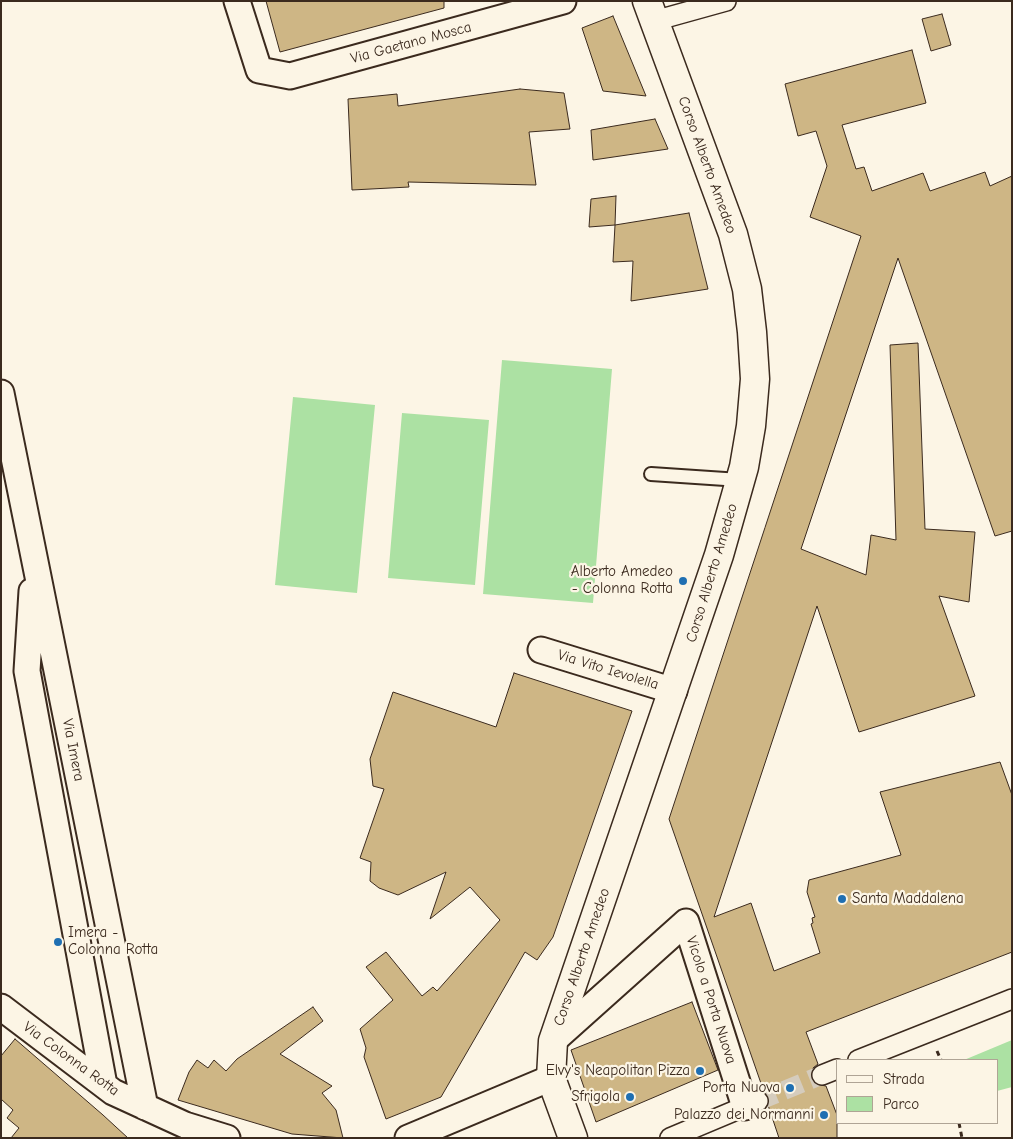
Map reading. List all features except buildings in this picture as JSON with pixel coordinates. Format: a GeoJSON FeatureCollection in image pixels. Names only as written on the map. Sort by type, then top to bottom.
{"type":"FeatureCollection","features":[{"type":"Feature","properties":{"kind":"street","name":"Via Gaetano Mosca"},"geometry":{"type":"LineString","coordinates":[[237,1],[259,70],[290,76],[563,1]]}},
{"type":"Feature","properties":{"kind":"street"},"geometry":{"type":"LineString","coordinates":[[651,11],[726,1]]}},
{"type":"Feature","properties":{"kind":"street","name":"Corso Alberto Amedeo"},"geometry":{"type":"LineString","coordinates":[[573,1138],[551,1078],[553,1041],[719,555],[740,480],[750,426],[755,379],[752,332],[746,289],[733,234],[651,11]]}},
{"type":"Feature","properties":{"kind":"street","name":"Via Imera"},"geometry":{"type":"LineString","coordinates":[[1,394],[145,1108]]}},
{"type":"Feature","properties":{"kind":"street"},"geometry":{"type":"LineString","coordinates":[[35,559],[27,672],[104,1085]]}},
{"type":"Feature","properties":{"kind":"street","name":"Via Vito Ievolella"},"geometry":{"type":"LineString","coordinates":[[541,650],[674,690]]}},
{"type":"Feature","properties":{"kind":"street","name":"Vicolo a Porta Nuova"},"geometry":{"type":"LineString","coordinates":[[553,1041],[686,922],[751,1104]]}},
{"type":"Feature","properties":{"kind":"street"},"geometry":{"type":"LineString","coordinates":[[861,1059],[1012,999]]}},
{"type":"Feature","properties":{"kind":"street","name":"Via Colonna Rotta"},"geometry":{"type":"LineString","coordinates":[[6,1020],[104,1085],[145,1108],[184,1125],[227,1138]]}},
{"type":"Feature","properties":{"kind":"street"},"geometry":{"type":"LineString","coordinates":[[408,1138],[551,1078]]}},
{"type":"Feature","properties":{"kind":"street"},"geometry":{"type":"LineString","coordinates":[[670,1138],[751,1104]]}},
{"type":"Feature","properties":{"kind":"lane"},"geometry":{"type":"LineString","coordinates":[[651,474],[740,480]]}},
{"type":"Feature","properties":{"kind":"path"},"geometry":{"type":"LineString","coordinates":[[959,1124],[962,1138]]}},
{"type":"Feature","properties":{"kind":"green space"},"geometry":{"type":"Polygon","coordinates":[[[502,360],[612,369],[593,603],[483,594],[502,360]]]}},
{"type":"Feature","properties":{"kind":"green space"},"geometry":{"type":"Polygon","coordinates":[[[293,397],[375,405],[357,593],[275,585],[293,397]]]}},
{"type":"Feature","properties":{"kind":"green space"},"geometry":{"type":"Polygon","coordinates":[[[402,413],[489,420],[475,585],[388,578],[402,413]]]}},
{"type":"Feature","properties":{"kind":"green space"},"geometry":{"type":"Polygon","coordinates":[[[1012,1040],[1012,1087],[998,1091],[998,1059],[966,1059],[1012,1040]]]}},
{"type":"Feature","properties":{"kind":"tunnel"},"geometry":{"type":"LineString","coordinates":[[758,1101],[822,1075]]}},
{"type":"Feature","properties":{"kind":"place","name":"Alberto Amedeo - Colonna Rotta"},"geometry":{"type":"Point","coordinates":[683,581]}},
{"type":"Feature","properties":{"kind":"place","name":"Santa Maddalena"},"geometry":{"type":"Point","coordinates":[842,899]}},
{"type":"Feature","properties":{"kind":"place","name":"Imera - Colonna Rotta"},"geometry":{"type":"Point","coordinates":[58,942]}},
{"type":"Feature","properties":{"kind":"place","name":"Elvy's Neapolitan Pizza"},"geometry":{"type":"Point","coordinates":[700,1071]}},
{"type":"Feature","properties":{"kind":"place","name":"Porta Nuova"},"geometry":{"type":"Point","coordinates":[790,1088]}},
{"type":"Feature","properties":{"kind":"place","name":"Sfrigola"},"geometry":{"type":"Point","coordinates":[630,1097]}},
{"type":"Feature","properties":{"kind":"place","name":"Palazzo dei Normanni"},"geometry":{"type":"Point","coordinates":[824,1115]}}]}
